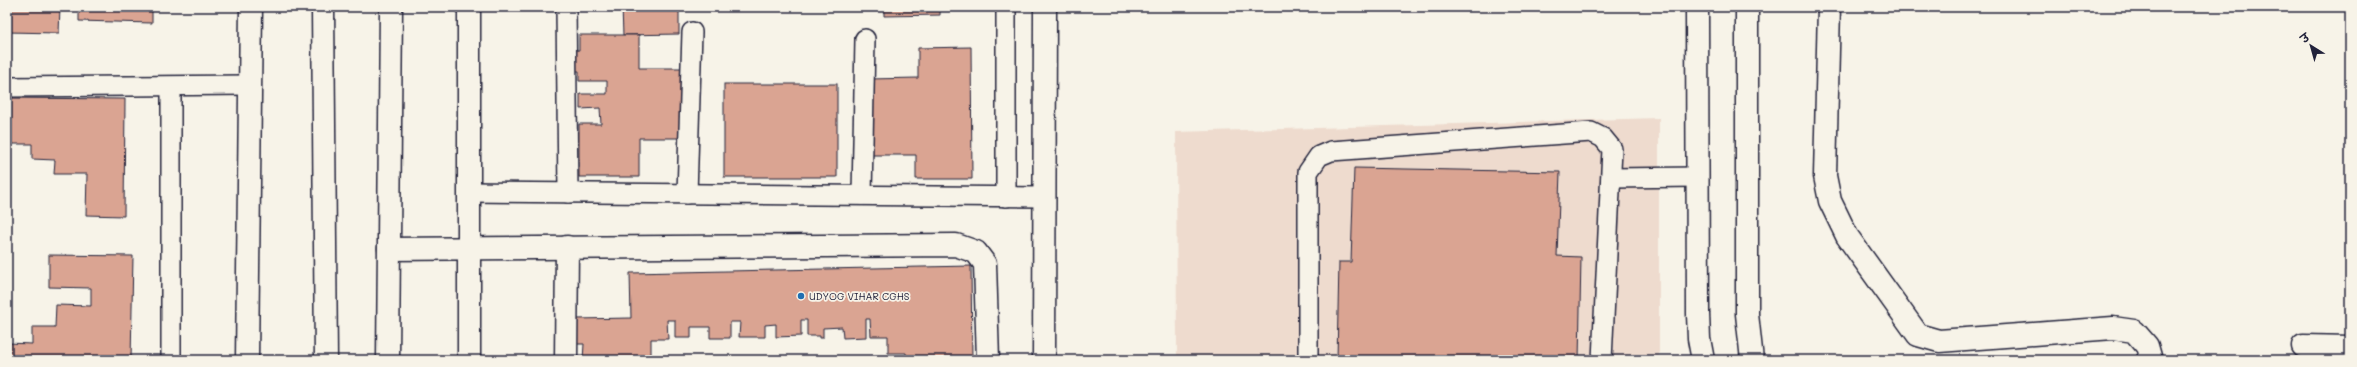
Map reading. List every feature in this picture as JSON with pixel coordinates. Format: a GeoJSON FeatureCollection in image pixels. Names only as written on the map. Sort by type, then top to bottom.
{"type":"FeatureCollection","features":[{"type":"Feature","properties":{"kind":"street"},"geometry":{"type":"LineString","coordinates":[[247,360],[251,7]]}},
{"type":"Feature","properties":{"kind":"street"},"geometry":{"type":"LineString","coordinates":[[323,7],[326,360]]}},
{"type":"Feature","properties":{"kind":"street"},"geometry":{"type":"LineString","coordinates":[[388,360],[391,7]]}},
{"type":"Feature","properties":{"kind":"street"},"geometry":{"type":"LineString","coordinates":[[469,7],[469,360]]}},
{"type":"Feature","properties":{"kind":"street"},"geometry":{"type":"LineString","coordinates":[[1044,360],[1045,7]]}},
{"type":"Feature","properties":{"kind":"street"},"geometry":{"type":"LineString","coordinates":[[1697,7],[1698,339],[1703,360]]}},
{"type":"Feature","properties":{"kind":"street"},"geometry":{"type":"LineString","coordinates":[[1747,7],[1747,314],[1752,360]]}},
{"type":"Feature","properties":{"kind":"street"},"geometry":{"type":"LineString","coordinates":[[1829,7],[1826,176],[1830,201],[1847,236],[1918,335],[1939,341],[2113,328],[2134,331],[2147,346],[2150,360]]}},
{"type":"Feature","properties":{"kind":"street"},"geometry":{"type":"LineString","coordinates":[[389,249],[469,247],[956,245],[976,252],[985,264],[988,360]]}},
{"type":"Feature","properties":{"kind":"street"},"geometry":{"type":"LineString","coordinates":[[566,360],[567,247]]}},
{"type":"Feature","properties":{"kind":"street"},"geometry":{"type":"LineString","coordinates":[[2303,346],[2350,347]]}},
{"type":"Feature","properties":{"kind":"lane"},"geometry":{"type":"LineString","coordinates":[[566,7],[568,193]]}},
{"type":"Feature","properties":{"kind":"lane"},"geometry":{"type":"LineString","coordinates":[[1006,7],[1006,197]]}},
{"type":"Feature","properties":{"kind":"lane"},"geometry":{"type":"LineString","coordinates":[[687,194],[692,32]]}},
{"type":"Feature","properties":{"kind":"lane"},"geometry":{"type":"LineString","coordinates":[[862,195],[865,39]]}},
{"type":"Feature","properties":{"kind":"lane"},"geometry":{"type":"LineString","coordinates":[[7,87],[171,87],[250,85]]}},
{"type":"Feature","properties":{"kind":"lane"},"geometry":{"type":"LineString","coordinates":[[171,87],[171,360]]}},
{"type":"Feature","properties":{"kind":"lane"},"geometry":{"type":"LineString","coordinates":[[1308,360],[1308,172],[1320,156],[1331,151],[1591,132],[1603,138],[1612,150],[1602,360]]}},
{"type":"Feature","properties":{"kind":"lane"},"geometry":{"type":"LineString","coordinates":[[1611,178],[1698,176]]}},
{"type":"Feature","properties":{"kind":"lane"},"geometry":{"type":"LineString","coordinates":[[469,192],[1044,197]]}},
{"type":"Feature","properties":{"kind":"shaded area"},"geometry":{"type":"Polygon","coordinates":[[[1659,118],[1659,360],[1177,360],[1176,132],[1659,118]]]}},
{"type":"Feature","properties":{"kind":"building"},"geometry":{"type":"Polygon","coordinates":[[[7,7],[60,7],[59,33],[7,32],[7,7]]]}},
{"type":"Feature","properties":{"kind":"building"},"geometry":{"type":"Polygon","coordinates":[[[79,7],[152,7],[152,23],[79,21],[79,7]]]}},
{"type":"Feature","properties":{"kind":"building"},"geometry":{"type":"Polygon","coordinates":[[[622,7],[722,7],[722,9],[679,10],[679,34],[623,35],[622,7]]]}},
{"type":"Feature","properties":{"kind":"building"},"geometry":{"type":"Polygon","coordinates":[[[884,7],[940,7],[940,15],[884,16],[884,7]]]}},
{"type":"Feature","properties":{"kind":"building"},"geometry":{"type":"Polygon","coordinates":[[[579,35],[639,35],[639,68],[683,68],[683,138],[639,138],[639,177],[579,177],[579,124],[601,124],[600,108],[580,109],[580,94],[607,94],[607,81],[579,81],[579,71],[574,71],[573,50],[579,50],[579,35]]]}},
{"type":"Feature","properties":{"kind":"building"},"geometry":{"type":"Polygon","coordinates":[[[971,47],[972,179],[916,179],[916,155],[869,155],[869,79],[918,78],[918,48],[971,47]]]}},
{"type":"Feature","properties":{"kind":"building"},"geometry":{"type":"Polygon","coordinates":[[[724,84],[837,84],[837,177],[724,177],[724,84]]]}},
{"type":"Feature","properties":{"kind":"building"},"geometry":{"type":"Polygon","coordinates":[[[7,98],[125,99],[124,216],[86,215],[87,174],[54,174],[55,160],[32,159],[32,144],[7,144],[7,98]]]}},
{"type":"Feature","properties":{"kind":"building"},"geometry":{"type":"Polygon","coordinates":[[[1354,168],[1560,172],[1557,256],[1581,257],[1579,360],[1337,360],[1339,262],[1351,262],[1354,168]]]}},
{"type":"Feature","properties":{"kind":"building"},"geometry":{"type":"Polygon","coordinates":[[[49,255],[133,256],[131,360],[7,360],[7,343],[32,344],[32,327],[55,327],[56,305],[91,306],[91,288],[49,287],[49,255]]]}},
{"type":"Feature","properties":{"kind":"building","name":"UDYOG VIHAR CGHS"},"geometry":{"type":"Polygon","coordinates":[[[971,266],[972,360],[888,360],[906,359],[906,353],[888,353],[888,336],[871,336],[870,319],[866,319],[866,337],[843,338],[842,327],[823,328],[823,338],[820,338],[820,336],[807,336],[807,320],[801,320],[801,336],[776,337],[776,324],[765,325],[765,337],[739,337],[740,322],[730,322],[730,338],[710,338],[710,327],[691,327],[691,338],[675,338],[675,320],[667,320],[668,339],[651,339],[651,360],[583,360],[584,344],[577,344],[577,319],[631,318],[630,273],[971,266]]]}},
{"type":"Feature","properties":{"kind":"place","name":"UDYOG VIHAR CGHS"},"geometry":{"type":"Point","coordinates":[801,296]}}]}
